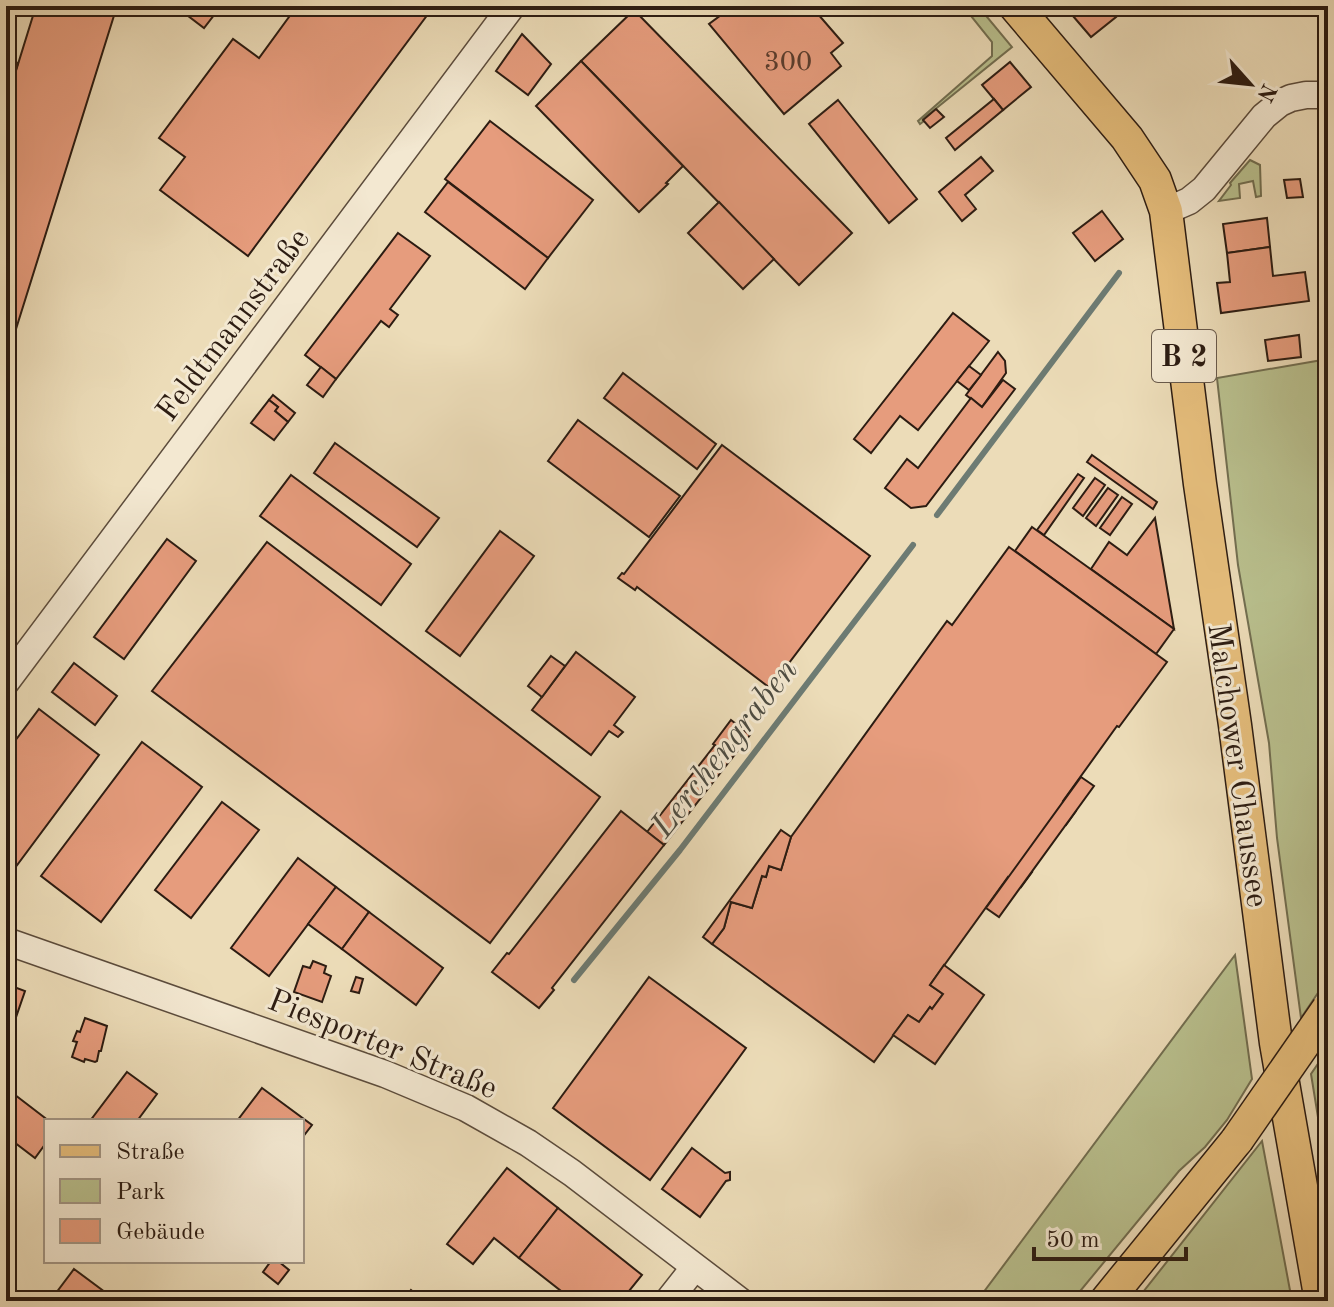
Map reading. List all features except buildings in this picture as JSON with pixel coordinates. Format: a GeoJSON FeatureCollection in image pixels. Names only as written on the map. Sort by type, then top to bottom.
{"type":"FeatureCollection","features":[{"type":"Feature","properties":{"kind":"main road","name":"B 2"},"geometry":{"type":"LineString","coordinates":[[1015,6],[1137,153],[1155,180],[1168,220]]}},
{"type":"Feature","properties":{"kind":"main road","name":"Malchower Chaussee"},"geometry":{"type":"LineString","coordinates":[[1168,220],[1198,469],[1276,1043],[1321,1301]]}},
{"type":"Feature","properties":{"kind":"main road"},"geometry":{"type":"LineString","coordinates":[[1106,1301],[1237,1140],[1328,1009]]}},
{"type":"Feature","properties":{"kind":"street","name":"Feldtmannstraße"},"geometry":{"type":"LineString","coordinates":[[6,682],[512,6]]}},
{"type":"Feature","properties":{"kind":"street"},"geometry":{"type":"LineString","coordinates":[[1168,220],[1204,189],[1264,116],[1280,103],[1306,95],[1328,95]]}},
{"type":"Feature","properties":{"kind":"street","name":"Piesporter Straße"},"geometry":{"type":"LineString","coordinates":[[6,941],[385,1074],[466,1108],[561,1165],[740,1301]]}},
{"type":"Feature","properties":{"kind":"street"},"geometry":{"type":"LineString","coordinates":[[668,1301],[694,1268]]}},
{"type":"Feature","properties":{"kind":"green space"},"geometry":{"type":"Polygon","coordinates":[[[963,6],[978,6],[1012,47],[920,124],[918,121],[992,56],[992,42],[963,6]]]}},
{"type":"Feature","properties":{"kind":"green space"},"geometry":{"type":"Polygon","coordinates":[[[1250,160],[1260,165],[1261,196],[1256,197],[1253,181],[1239,184],[1240,198],[1219,201],[1230,183],[1250,160]]]}},
{"type":"Feature","properties":{"kind":"green space"},"geometry":{"type":"Polygon","coordinates":[[[1328,359],[1328,978],[1301,1018],[1277,838],[1269,743],[1238,565],[1217,378],[1328,359]]]}},
{"type":"Feature","properties":{"kind":"green space"},"geometry":{"type":"Polygon","coordinates":[[[1235,955],[1252,1079],[1227,1120],[1205,1147],[1179,1171],[1072,1301],[977,1301],[1235,955]]]}},
{"type":"Feature","properties":{"kind":"green space"},"geometry":{"type":"Polygon","coordinates":[[[1328,1049],[1328,1179],[1311,1074],[1328,1049]]]}},
{"type":"Feature","properties":{"kind":"green space"},"geometry":{"type":"Polygon","coordinates":[[[1262,1141],[1292,1301],[1136,1301],[1262,1141]]]}},
{"type":"Feature","properties":{"kind":"waterway","name":"Lerchengraben"},"geometry":{"type":"LineString","coordinates":[[937,515],[1119,273]]}},
{"type":"Feature","properties":{"kind":"waterway","name":"Lerchengraben"},"geometry":{"type":"LineString","coordinates":[[574,980],[680,850],[913,545]]}}]}
